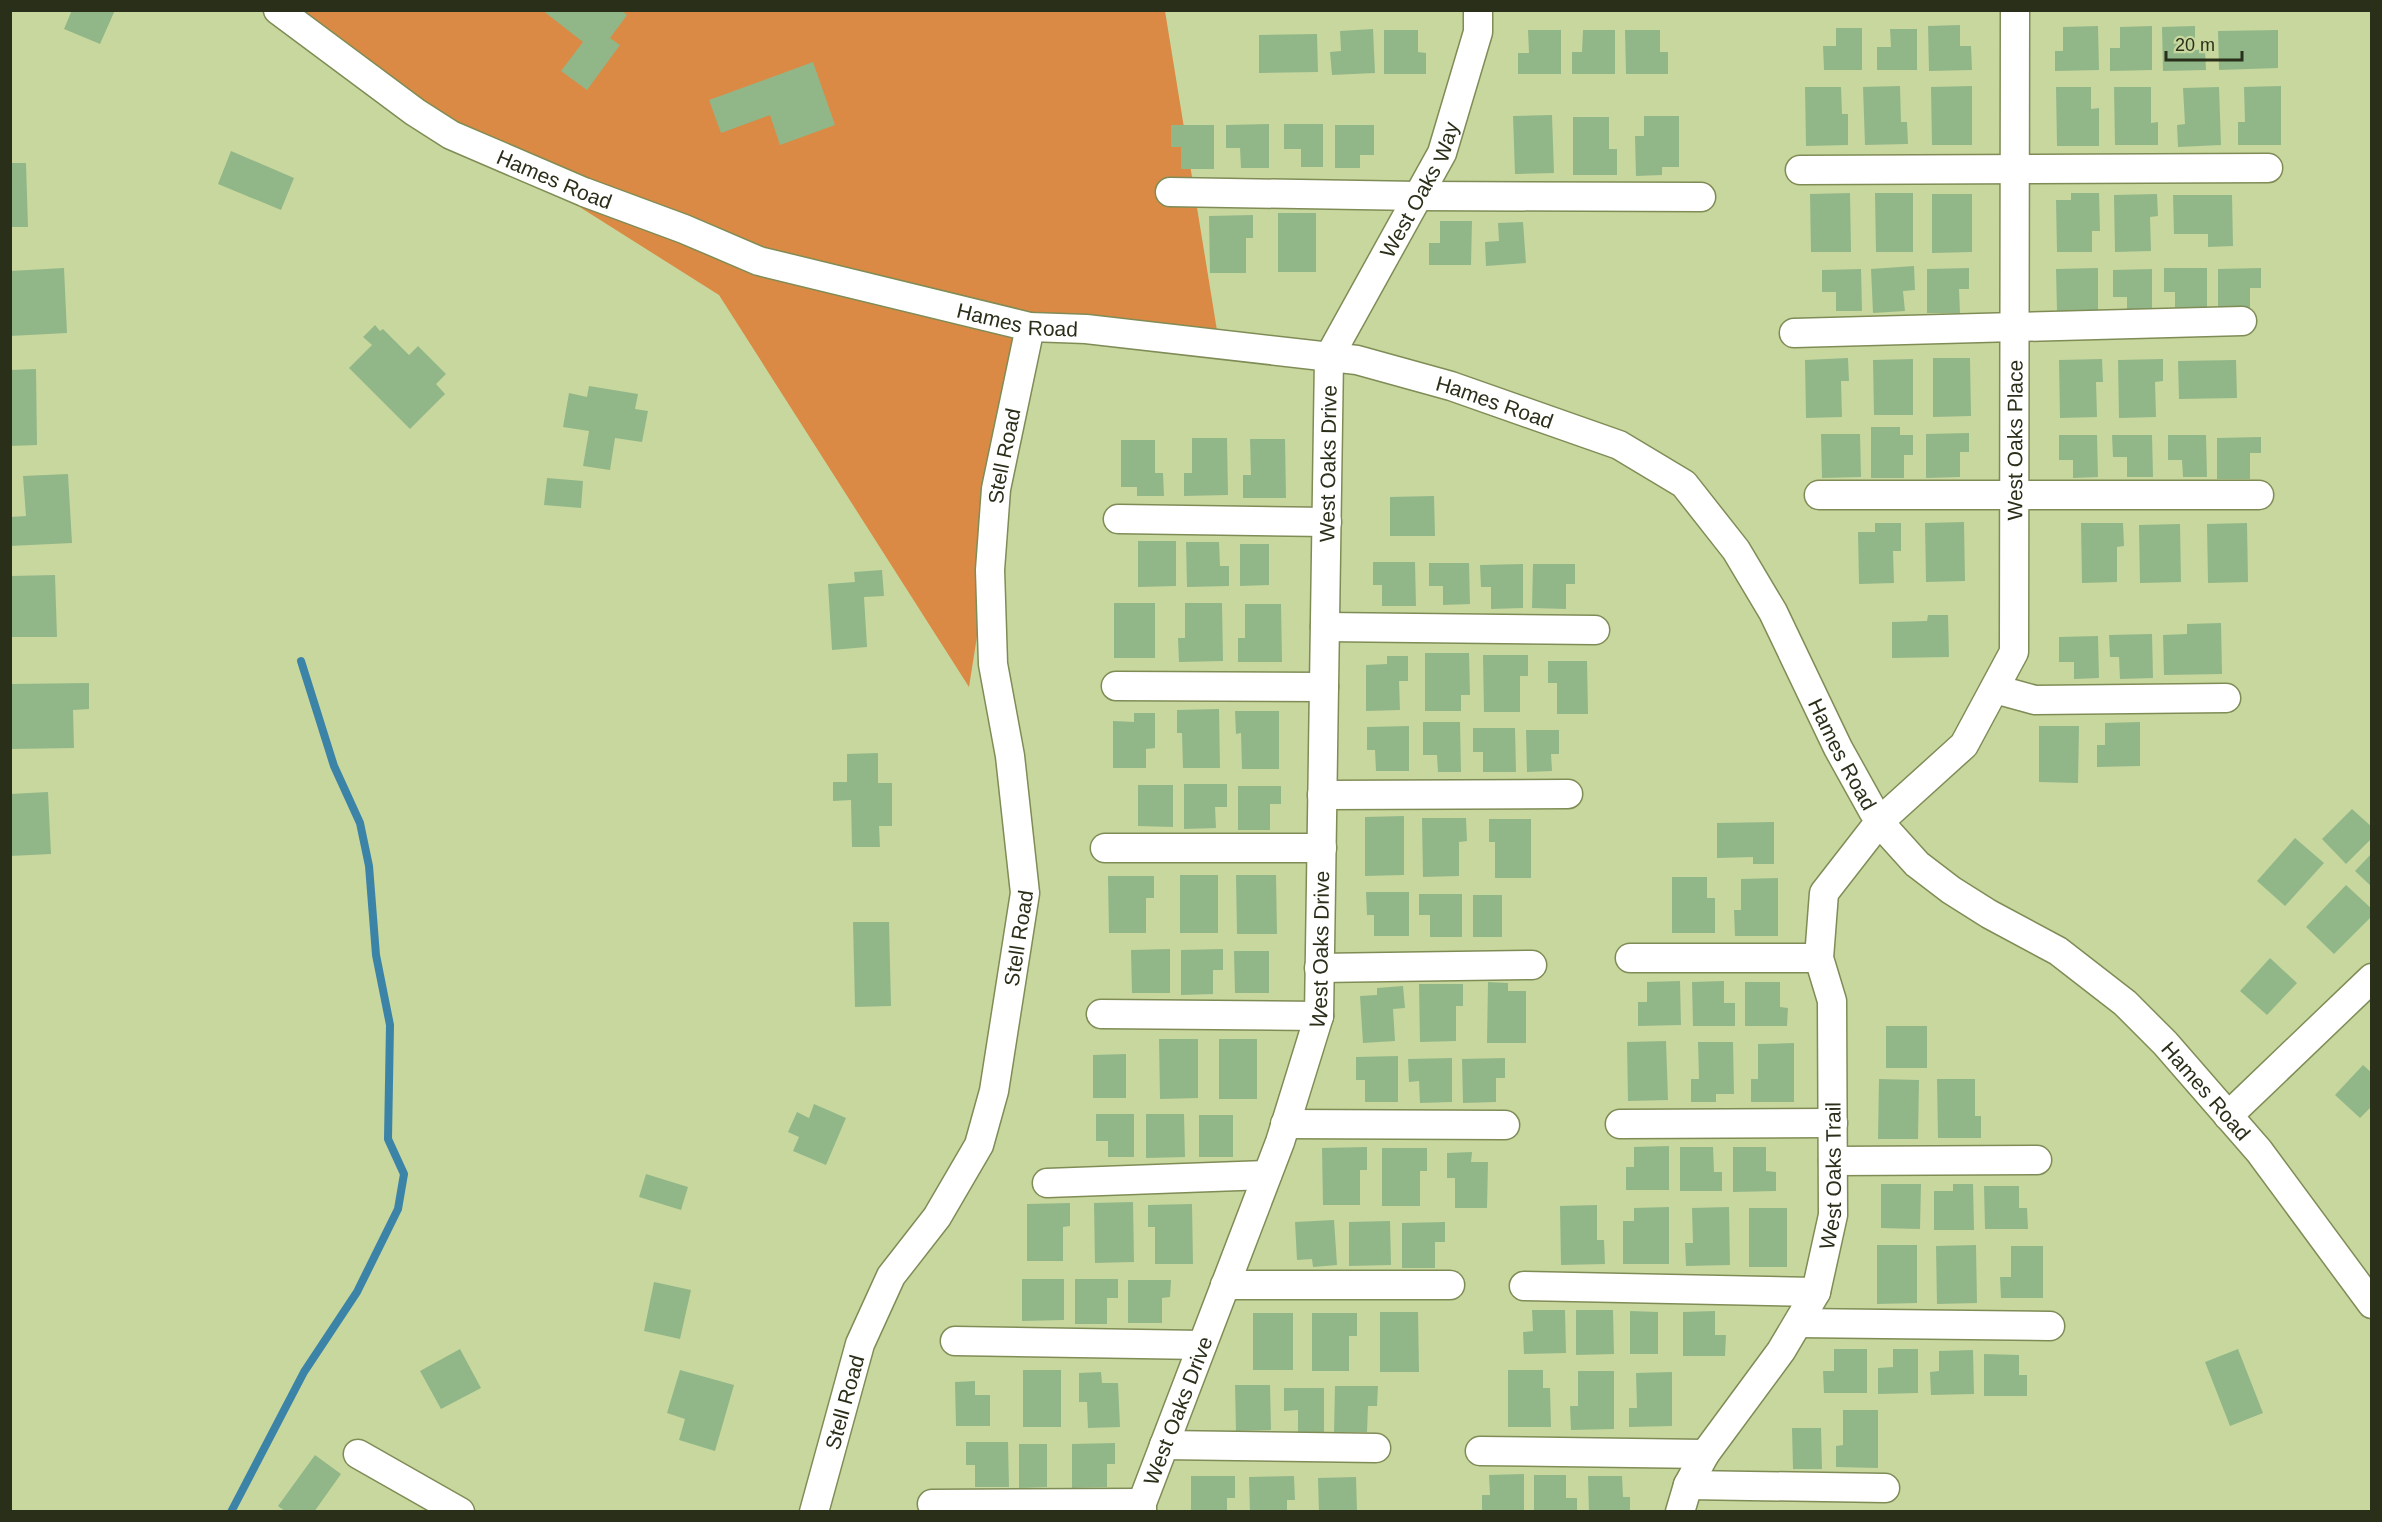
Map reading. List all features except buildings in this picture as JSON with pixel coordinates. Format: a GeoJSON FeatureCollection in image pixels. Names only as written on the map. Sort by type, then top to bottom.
{"type":"FeatureCollection","features":[{"type":"Feature","properties":{"kind":"street","name":"Hames Road"},"geometry":{"type":"LineString","coordinates":[[278,10],[415,112],[451,135],[584,192],[684,229],[759,261],[1030,327],[1086,329],[1357,360],[1433,380],[1619,445],[1684,484],[1736,550],[1773,612],[1838,748],[1880,821],[1917,864],[1951,890],[1989,914],[2058,951],[2126,1003],[2165,1043],[2228,1116],[2295,1199],[2372,1304]]}},
{"type":"Feature","properties":{"kind":"street","name":"West Oaks Way"},"geometry":{"type":"LineString","coordinates":[[1329,357],[1442,153],[1478,32],[1478,10]]}},
{"type":"Feature","properties":{"kind":"street","name":"West Oaks Place"},"geometry":{"type":"LineString","coordinates":[[1880,821],[1964,745],[2014,652],[2015,10]]}},
{"type":"Feature","properties":{"kind":"street"},"geometry":{"type":"LineString","coordinates":[[1800,170],[2268,168]]}},
{"type":"Feature","properties":{"kind":"street"},"geometry":{"type":"LineString","coordinates":[[1170,192],[1701,197]]}},
{"type":"Feature","properties":{"kind":"street"},"geometry":{"type":"LineString","coordinates":[[1794,333],[2242,321]]}},
{"type":"Feature","properties":{"kind":"street","name":"Stell Road"},"geometry":{"type":"LineString","coordinates":[[814,1512],[860,1344],[891,1276],[938,1217],[979,1145],[994,1091],[1025,893],[1010,756],[993,664],[990,570],[996,489],[1030,327]]}},
{"type":"Feature","properties":{"kind":"street","name":"West Oaks Drive"},"geometry":{"type":"LineString","coordinates":[[1142,1507],[1267,1175],[1319,1016],[1329,357]]}},
{"type":"Feature","properties":{"kind":"street"},"geometry":{"type":"LineString","coordinates":[[1819,495],[2014,493],[2259,495]]}},
{"type":"Feature","properties":{"kind":"street"},"geometry":{"type":"LineString","coordinates":[[1118,519],[1327,522]]}},
{"type":"Feature","properties":{"kind":"street"},"geometry":{"type":"LineString","coordinates":[[1325,627],[1594,630]]}},
{"type":"Feature","properties":{"kind":"street"},"geometry":{"type":"LineString","coordinates":[[1116,686],[1324,687]]}},
{"type":"Feature","properties":{"kind":"street"},"geometry":{"type":"LineString","coordinates":[[1995,689],[2035,700],[2226,698]]}},
{"type":"Feature","properties":{"kind":"street"},"geometry":{"type":"LineString","coordinates":[[1322,795],[1568,794]]}},
{"type":"Feature","properties":{"kind":"street","name":"West Oaks Trail"},"geometry":{"type":"LineString","coordinates":[[1680,1512],[1688,1485],[1705,1454],[1781,1351],[1816,1292],[1833,1215],[1832,1001],[1819,958],[1824,893],[1880,821]]}},
{"type":"Feature","properties":{"kind":"street"},"geometry":{"type":"LineString","coordinates":[[1105,848],[1322,848]]}},
{"type":"Feature","properties":{"kind":"street"},"geometry":{"type":"LineString","coordinates":[[1630,958],[1819,958]]}},
{"type":"Feature","properties":{"kind":"street"},"geometry":{"type":"LineString","coordinates":[[1319,968],[1532,965]]}},
{"type":"Feature","properties":{"kind":"street"},"geometry":{"type":"LineString","coordinates":[[2228,1116],[2372,978]]}},
{"type":"Feature","properties":{"kind":"street"},"geometry":{"type":"LineString","coordinates":[[1101,1014],[1319,1016]]}},
{"type":"Feature","properties":{"kind":"street"},"geometry":{"type":"LineString","coordinates":[[1620,1124],[1833,1122]]}},
{"type":"Feature","properties":{"kind":"street"},"geometry":{"type":"LineString","coordinates":[[1285,1124],[1505,1125]]}},
{"type":"Feature","properties":{"kind":"street"},"geometry":{"type":"LineString","coordinates":[[1833,1161],[2037,1160]]}},
{"type":"Feature","properties":{"kind":"street"},"geometry":{"type":"LineString","coordinates":[[1047,1183],[1267,1175]]}},
{"type":"Feature","properties":{"kind":"street"},"geometry":{"type":"LineString","coordinates":[[1225,1285],[1450,1286]]}},
{"type":"Feature","properties":{"kind":"street"},"geometry":{"type":"LineString","coordinates":[[1524,1286],[1816,1292]]}},
{"type":"Feature","properties":{"kind":"street"},"geometry":{"type":"LineString","coordinates":[[1798,1323],[2050,1326]]}},
{"type":"Feature","properties":{"kind":"street"},"geometry":{"type":"LineString","coordinates":[[955,1341],[1202,1344]]}},
{"type":"Feature","properties":{"kind":"street"},"geometry":{"type":"LineString","coordinates":[[1164,1445],[1376,1448]]}},
{"type":"Feature","properties":{"kind":"street"},"geometry":{"type":"LineString","coordinates":[[1480,1451],[1705,1454]]}},
{"type":"Feature","properties":{"kind":"street"},"geometry":{"type":"LineString","coordinates":[[358,1454],[460,1512]]}},
{"type":"Feature","properties":{"kind":"street"},"geometry":{"type":"LineString","coordinates":[[1688,1485],[1885,1488]]}},
{"type":"Feature","properties":{"kind":"street"},"geometry":{"type":"LineString","coordinates":[[932,1504],[1142,1507]]}},
{"type":"Feature","properties":{"kind":"shaded area"},"geometry":{"type":"Polygon","coordinates":[[[269,11],[1165,11],[1221,355],[1025,333],[969,687],[719,295],[269,11]]]}},
{"type":"Feature","properties":{"kind":"waterway"},"geometry":{"type":"LineString","coordinates":[[231,1512],[304,1372],[357,1292],[398,1209],[404,1174],[388,1139],[390,1025],[376,955],[369,866],[360,823],[334,766],[301,661]]}}]}
